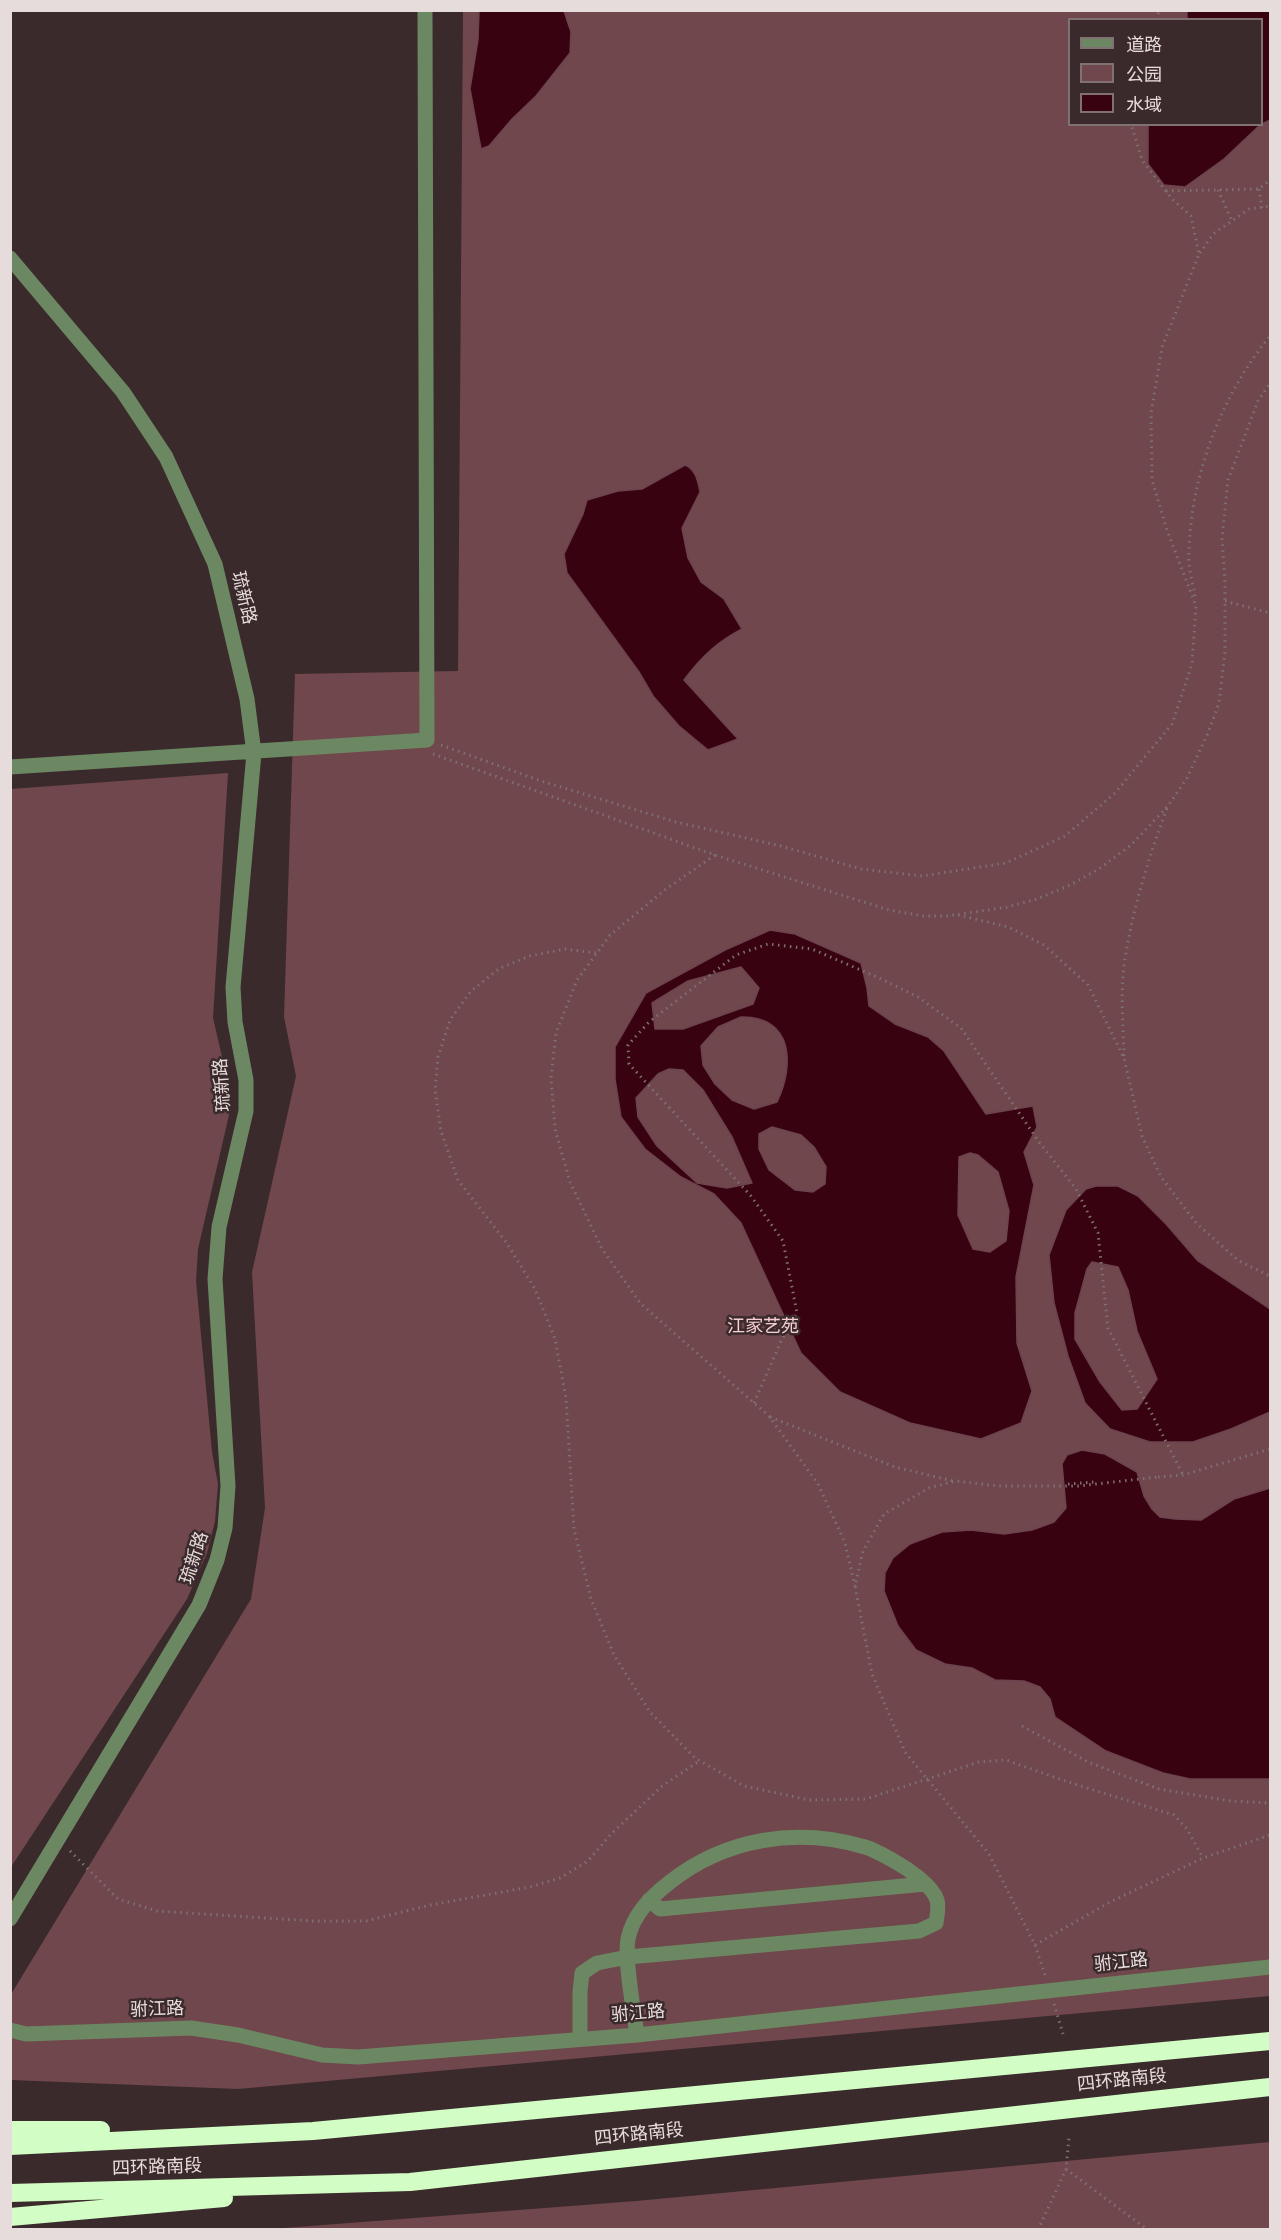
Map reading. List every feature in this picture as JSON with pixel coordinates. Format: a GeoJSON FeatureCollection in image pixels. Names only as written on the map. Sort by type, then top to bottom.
{"type":"FeatureCollection","features":[{"type":"Feature","properties":{"kind":"highway","name":"四环路南段"},"geometry":{"type":"LineString","coordinates":[[10,2146],[313,2131],[1270,2041]]}},
{"type":"Feature","properties":{"kind":"highway","name":"四环路南段"},"geometry":{"type":"LineString","coordinates":[[10,2193],[410,2182],[1270,2087]]}},
{"type":"Feature","properties":{"kind":"highway"},"geometry":{"type":"LineString","coordinates":[[10,2130],[313,2131]]}},
{"type":"Feature","properties":{"kind":"highway"},"geometry":{"type":"LineString","coordinates":[[10,2217],[410,2182]]}},
{"type":"Feature","properties":{"kind":"street"},"geometry":{"type":"LineString","coordinates":[[10,767],[427,740],[425,10]]}},
{"type":"Feature","properties":{"kind":"street","name":"琉新路"},"geometry":{"type":"LineString","coordinates":[[10,258],[123,392],[166,457],[215,564],[247,699],[254,753],[234,987],[235,1022],[246,1080],[246,1112],[219,1227],[216,1252],[215,1279],[228,1486],[225,1528],[217,1560],[199,1605],[10,1919]]}},
{"type":"Feature","properties":{"kind":"street"},"geometry":{"type":"LineString","coordinates":[[580,2039],[582,1973],[597,1963],[628,1958],[919,1931],[936,1923],[937,1901],[925,1884],[904,1866],[866,1847],[818,1838],[783,1837],[740,1845],[702,1861],[679,1875],[649,1900],[633,1922],[628,1941],[628,1958],[637,2035]]}},
{"type":"Feature","properties":{"kind":"street"},"geometry":{"type":"LineString","coordinates":[[649,1900],[660,1909],[925,1884]]}},
{"type":"Feature","properties":{"kind":"street","name":"驸江路"},"geometry":{"type":"LineString","coordinates":[[10,2030],[26,2034],[190,2028],[238,2035],[322,2055],[358,2057],[637,2035],[1270,1967]]}},
{"type":"Feature","properties":{"kind":"path"},"geometry":{"type":"LineString","coordinates":[[1132,126],[1142,160],[1166,191],[1191,216],[1199,254]]}},
{"type":"Feature","properties":{"kind":"path"},"geometry":{"type":"LineString","coordinates":[[1166,191],[1259,189],[1270,180]]}},
{"type":"Feature","properties":{"kind":"path"},"geometry":{"type":"LineString","coordinates":[[1259,189],[1262,208]]}},
{"type":"Feature","properties":{"kind":"path"},"geometry":{"type":"LineString","coordinates":[[1218,190],[1232,221]]}},
{"type":"Feature","properties":{"kind":"path"},"geometry":{"type":"LineString","coordinates":[[1196,606],[1167,530],[1152,480],[1151,414],[1162,347],[1199,254],[1213,234],[1249,210],[1270,206]]}},
{"type":"Feature","properties":{"kind":"path"},"geometry":{"type":"LineString","coordinates":[[1270,336],[1255,354],[1224,409],[1198,475],[1188,556],[1196,606],[1192,664],[1172,724],[1115,793],[1065,836],[1006,863],[922,876],[861,869],[781,846],[665,818],[541,781],[427,740],[425,752],[715,855],[889,910],[922,916],[956,914],[1007,907],[1037,899],[1068,886],[1099,869],[1131,845],[1168,806],[1187,778],[1208,733],[1219,703],[1225,651],[1222,538],[1228,480],[1258,401],[1270,383]]}},
{"type":"Feature","properties":{"kind":"path"},"geometry":{"type":"LineString","coordinates":[[1225,601],[1270,613]]}},
{"type":"Feature","properties":{"kind":"path"},"geometry":{"type":"LineString","coordinates":[[1168,806],[1148,861],[1124,962],[1124,1058],[1142,1136],[1161,1177],[1197,1224],[1239,1261],[1270,1276]]}},
{"type":"Feature","properties":{"kind":"path"},"geometry":{"type":"LineString","coordinates":[[715,855],[666,889],[610,935],[577,980],[556,1033],[551,1078],[555,1129],[570,1182],[602,1249],[641,1304],[769,1416],[818,1484],[845,1543],[872,1674],[905,1752],[989,1854],[1035,1945],[1064,2034]]}},
{"type":"Feature","properties":{"kind":"path"},"geometry":{"type":"LineString","coordinates":[[956,914],[1008,927],[1044,945],[1088,985],[1124,1058]]}},
{"type":"Feature","properties":{"kind":"path"},"geometry":{"type":"LineString","coordinates":[[754,1403],[796,1313],[783,1241],[751,1196],[629,1064],[628,1045],[649,1022],[736,955],[768,944],[812,949],[879,978],[918,997],[961,1028],[1039,1142],[1076,1190],[1098,1233],[1108,1328],[1184,1475]]}},
{"type":"Feature","properties":{"kind":"path"},"geometry":{"type":"LineString","coordinates":[[596,953],[565,950],[530,956],[501,968],[471,991],[450,1020],[438,1058],[435,1090],[441,1131],[458,1179],[506,1242],[535,1289],[555,1339],[566,1398],[574,1529],[591,1599],[614,1655],[650,1712],[699,1761],[744,1786],[809,1800],[866,1799],[979,1762],[1006,1760],[1174,1815],[1188,1829],[1203,1858]]}},
{"type":"Feature","properties":{"kind":"path"},"geometry":{"type":"LineString","coordinates":[[769,1416],[895,1467],[955,1481],[998,1486],[1078,1486],[1184,1475],[1270,1449]]}},
{"type":"Feature","properties":{"kind":"path"},"geometry":{"type":"LineString","coordinates":[[855,1586],[863,1551],[884,1514],[929,1488],[955,1481]]}},
{"type":"Feature","properties":{"kind":"path"},"geometry":{"type":"LineString","coordinates":[[1022,1726],[1088,1762],[1159,1789],[1231,1801],[1270,1803]]}},
{"type":"Feature","properties":{"kind":"path"},"geometry":{"type":"LineString","coordinates":[[58,1840],[118,1899],[157,1911],[312,1921],[366,1921],[430,1905],[530,1887],[560,1878],[588,1861],[611,1834],[661,1787],[699,1761]]}},
{"type":"Feature","properties":{"kind":"path"},"geometry":{"type":"LineString","coordinates":[[1035,1945],[1110,1902],[1203,1858],[1270,1835]]}},
{"type":"Feature","properties":{"kind":"path"},"geometry":{"type":"LineString","coordinates":[[1038,2229],[1066,2169],[1069,2138]]}},
{"type":"Feature","properties":{"kind":"path"},"geometry":{"type":"LineString","coordinates":[[1066,2169],[1148,2229]]}},
{"type":"Feature","properties":{"kind":"green space","name":"江家艺苑"},"geometry":{"type":"Polygon","coordinates":[[[463,11],[1270,11],[1270,1996],[238,2089],[11,2080],[10,1996],[251,1599],[265,1508],[252,1272],[296,1076],[284,1017],[295,674],[458,671],[463,11]]]}},
{"type":"Feature","properties":{"kind":"green space"},"geometry":{"type":"Polygon","coordinates":[[[228,773],[213,1018],[226,1074],[229,1115],[198,1249],[196,1281],[212,1452],[218,1484],[215,1521],[207,1553],[187,1599],[11,1867],[11,789],[228,773]]]}},
{"type":"Feature","properties":{"kind":"green space"},"geometry":{"type":"Polygon","coordinates":[[[1270,2142],[1270,2229],[258,2230],[636,2201],[1270,2142]]]}},
{"type":"Feature","properties":{"kind":"water"},"geometry":{"type":"Polygon","coordinates":[[[479,11],[564,11],[571,32],[570,53],[536,96],[489,146],[481,149],[470,89],[478,40],[479,11]]]}},
{"type":"Feature","properties":{"kind":"water"},"geometry":{"type":"Polygon","coordinates":[[[1187,11],[1270,11],[1270,120],[1263,124],[1263,18],[1187,18],[1187,11]]]}},
{"type":"Feature","properties":{"kind":"water"},"geometry":{"type":"Polygon","coordinates":[[[1148,126],[1259,126],[1224,159],[1185,187],[1164,185],[1148,164],[1148,126]]]}},
{"type":"Feature","properties":{"kind":"water"},"geometry":{"type":"Polygon","coordinates":[[[685,465],[694,473],[700,492],[682,528],[688,558],[701,582],[724,599],[742,629],[710,651],[684,680],[738,739],[708,750],[679,726],[653,696],[639,672],[567,573],[564,554],[583,514],[587,500],[618,491],[642,489],[685,465]]]}},
{"type":"Feature","properties":{"kind":"water"},"geometry":{"type":"Polygon","coordinates":[[[770,930],[795,934],[861,963],[869,1006],[895,1024],[928,1037],[944,1051],[986,1114],[1033,1106],[1037,1127],[1024,1152],[1034,1185],[1016,1277],[1017,1343],[1032,1391],[1021,1423],[981,1439],[910,1423],[840,1392],[801,1353],[741,1223],[714,1194],[681,1177],[645,1149],[621,1117],[615,1079],[615,1047],[646,993],[725,950],[770,930]],[[741,967],[688,981],[652,1003],[655,1029],[683,1029],[753,1004],[759,988],[741,967]],[[741,1017],[718,1027],[701,1046],[703,1065],[715,1084],[732,1100],[754,1109],[777,1102],[783,1088],[787,1059],[785,1045],[780,1034],[771,1025],[758,1019],[741,1017]],[[669,1069],[658,1074],[636,1098],[638,1117],[657,1146],[697,1183],[727,1188],[752,1183],[732,1137],[703,1090],[683,1070],[669,1069]],[[772,1127],[759,1134],[759,1149],[769,1170],[795,1190],[813,1192],[825,1184],[826,1167],[814,1147],[801,1135],[772,1127]],[[970,1153],[959,1157],[958,1215],[973,1249],[990,1252],[1006,1241],[1009,1211],[998,1172],[978,1155],[970,1153]]]}},
{"type":"Feature","properties":{"kind":"water"},"geometry":{"type":"Polygon","coordinates":[[[1096,1186],[1118,1186],[1138,1196],[1198,1261],[1270,1309],[1270,1412],[1193,1442],[1150,1442],[1110,1429],[1085,1403],[1068,1356],[1054,1303],[1049,1255],[1066,1210],[1086,1189],[1096,1186]],[[1092,1262],[1087,1269],[1075,1313],[1075,1339],[1100,1382],[1122,1410],[1137,1409],[1157,1379],[1137,1331],[1128,1290],[1118,1267],[1092,1262]]]}},
{"type":"Feature","properties":{"kind":"water"},"geometry":{"type":"Polygon","coordinates":[[[1082,1450],[1105,1454],[1137,1472],[1144,1496],[1160,1517],[1201,1520],[1234,1499],[1270,1488],[1270,1779],[1190,1779],[1163,1773],[1106,1751],[1055,1717],[1050,1699],[1040,1687],[1024,1681],[995,1680],[972,1668],[945,1664],[916,1650],[898,1626],[884,1591],[885,1573],[893,1558],[910,1544],[942,1532],[971,1530],[1004,1534],[1032,1530],[1054,1522],[1066,1508],[1062,1464],[1067,1455],[1082,1450]]]}}]}
